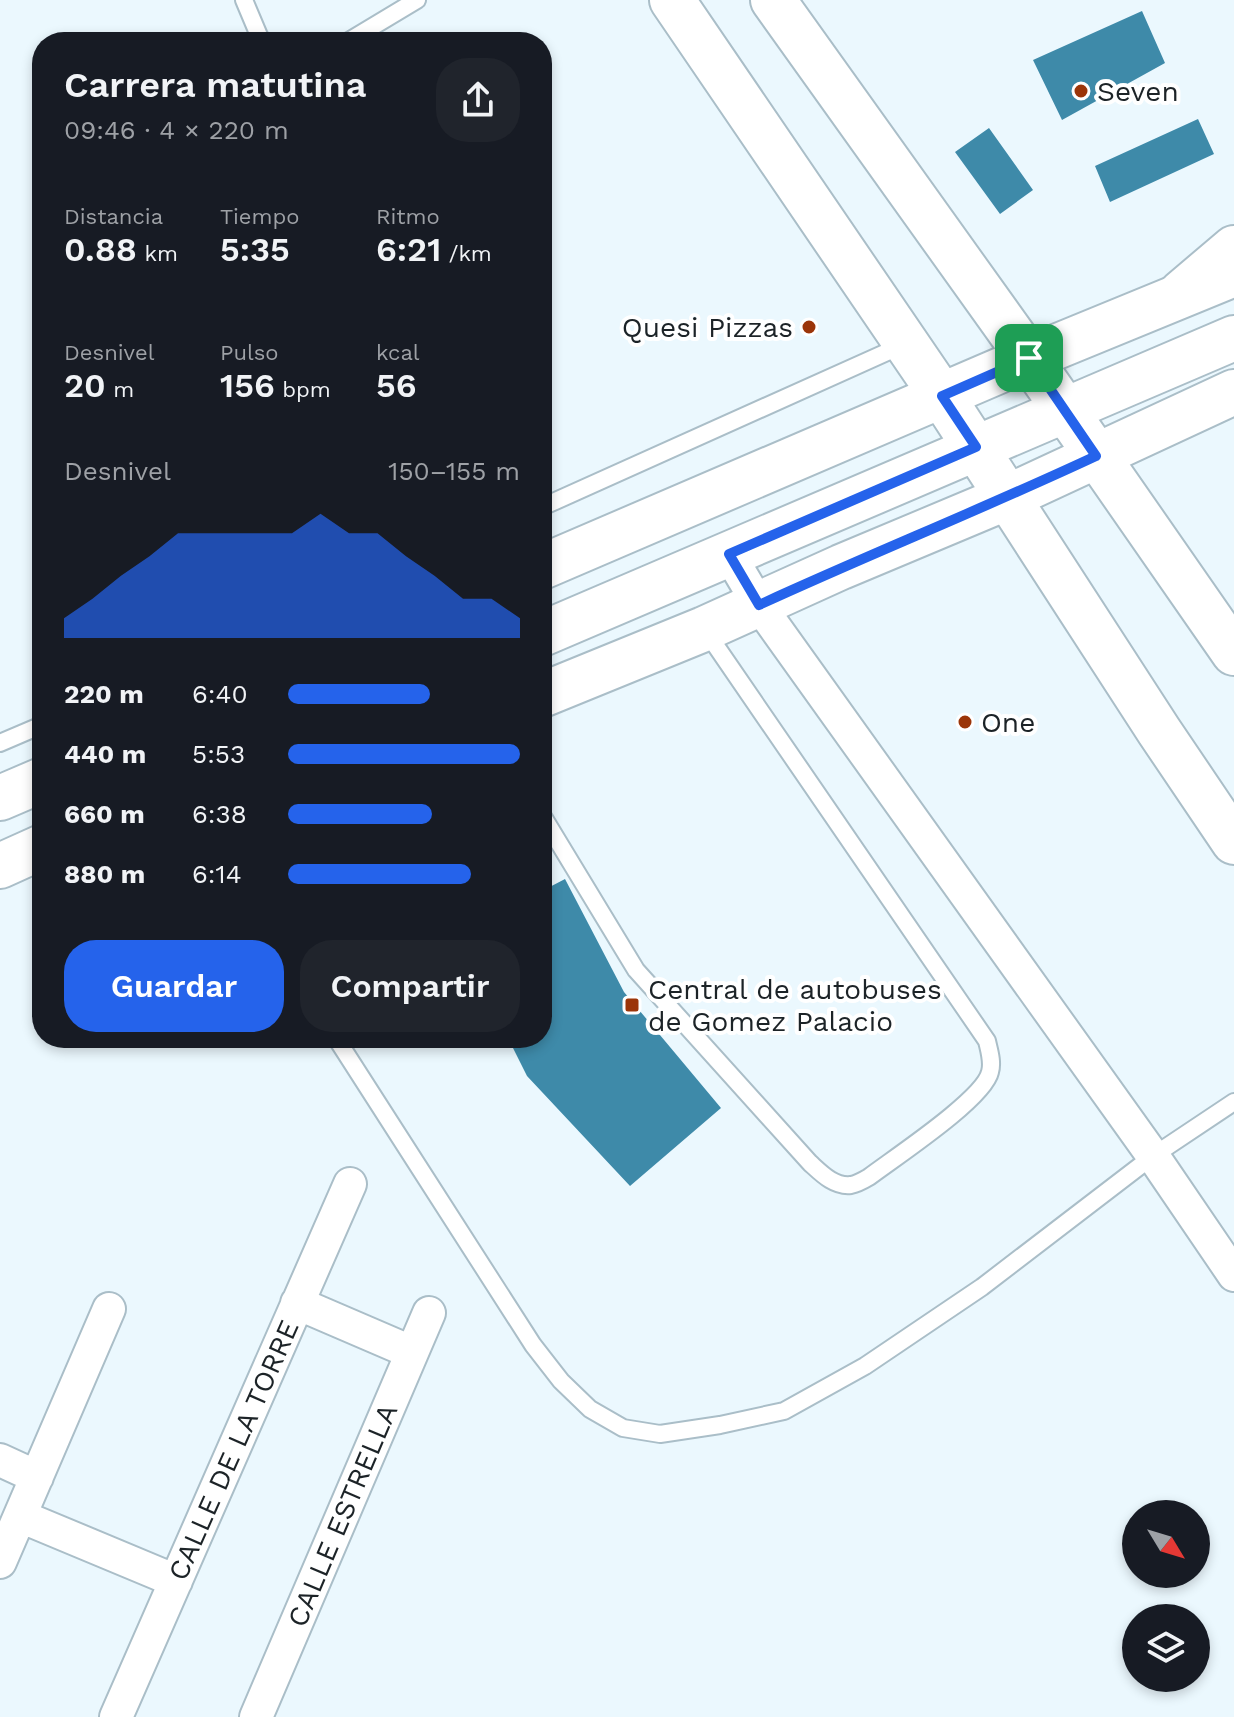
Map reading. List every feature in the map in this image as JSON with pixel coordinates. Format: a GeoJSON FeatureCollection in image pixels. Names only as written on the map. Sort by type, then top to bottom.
{"type":"FeatureCollection","features":[{"type":"Feature","properties":{"kind":"main road"},"geometry":{"type":"LineString","coordinates":[[672,0],[942,396],[1234,842]]}},
{"type":"Feature","properties":{"kind":"main road"},"geometry":{"type":"LineString","coordinates":[[787,4],[1234,653]]}},
{"type":"Feature","properties":{"kind":"main road"},"geometry":{"type":"LineString","coordinates":[[1172,300],[1234,248]]}},
{"type":"Feature","properties":{"kind":"main road"},"geometry":{"type":"LineString","coordinates":[[552,563],[1029,358],[1234,274]]}},
{"type":"Feature","properties":{"kind":"main road"},"geometry":{"type":"LineString","coordinates":[[552,630],[1234,338]]}},
{"type":"Feature","properties":{"kind":"main road"},"geometry":{"type":"LineString","coordinates":[[552,691],[704,629],[1008,497],[1234,392]]}},
{"type":"Feature","properties":{"kind":"main road"},"geometry":{"type":"LineString","coordinates":[[0,798],[32,784]]}},
{"type":"Feature","properties":{"kind":"main road"},"geometry":{"type":"LineString","coordinates":[[0,866],[32,852]]}},
{"type":"Feature","properties":{"kind":"street"},"geometry":{"type":"LineString","coordinates":[[729,554],[759,605],[1153,1156],[1234,1275]]}},
{"type":"Feature","properties":{"kind":"street","name":"CALLE DE LA TORRE"},"geometry":{"type":"LineString","coordinates":[[116,1717],[350,1184]]}},
{"type":"Feature","properties":{"kind":"street"},"geometry":{"type":"LineString","coordinates":[[297,1303],[411,1352]]}},
{"type":"Feature","properties":{"kind":"street"},"geometry":{"type":"LineString","coordinates":[[0,1562],[109,1309]]}},
{"type":"Feature","properties":{"kind":"street","name":"CALLE ESTRELLA"},"geometry":{"type":"LineString","coordinates":[[256,1717],[429,1313]]}},
{"type":"Feature","properties":{"kind":"street"},"geometry":{"type":"LineString","coordinates":[[0,1460],[37,1477]]}},
{"type":"Feature","properties":{"kind":"street"},"geometry":{"type":"LineString","coordinates":[[20,1516],[176,1581]]}},
{"type":"Feature","properties":{"kind":"lane"},"geometry":{"type":"LineString","coordinates":[[244,0],[257,32]]}},
{"type":"Feature","properties":{"kind":"lane"},"geometry":{"type":"LineString","coordinates":[[364,32],[417,0]]}},
{"type":"Feature","properties":{"kind":"lane"},"geometry":{"type":"LineString","coordinates":[[552,502],[906,343]]}},
{"type":"Feature","properties":{"kind":"lane"},"geometry":{"type":"LineString","coordinates":[[552,831],[636,970],[810,1163],[836,1183],[851,1185],[869,1177],[980,1090],[990,1073],[991,1057],[987,1041],[704,629]]}},
{"type":"Feature","properties":{"kind":"lane"},"geometry":{"type":"LineString","coordinates":[[0,743],[32,729]]}},
{"type":"Feature","properties":{"kind":"lane"},"geometry":{"type":"LineString","coordinates":[[342,1048],[533,1345],[561,1381],[590,1409],[623,1428],[660,1434],[784,1411],[865,1366],[982,1287],[1153,1156],[1234,1102]]}},
{"type":"Feature","properties":{"kind":"building","name":"Seven"},"geometry":{"type":"Polygon","coordinates":[[[1142,11],[1165,63],[1062,120],[1033,60],[1142,11]]]}},
{"type":"Feature","properties":{"kind":"building"},"geometry":{"type":"Polygon","coordinates":[[[1198,119],[1214,154],[1110,202],[1095,166],[1198,119]]]}},
{"type":"Feature","properties":{"kind":"building"},"geometry":{"type":"Polygon","coordinates":[[[989,128],[1033,190],[1000,214],[955,152],[989,128]]]}},
{"type":"Feature","properties":{"kind":"building"},"geometry":{"type":"Polygon","coordinates":[[[565,879],[624,992],[721,1108],[630,1186],[527,1076],[513,1048],[552,1048],[552,886],[565,879]]]}},
{"type":"Feature","properties":{"kind":"place","name":"Seven"},"geometry":{"type":"Point","coordinates":[1081,91]}},
{"type":"Feature","properties":{"kind":"place","name":"Quesi Pizzas"},"geometry":{"type":"Point","coordinates":[809,327]}},
{"type":"Feature","properties":{"kind":"place","name":"One"},"geometry":{"type":"Point","coordinates":[965,722]}},
{"type":"Feature","properties":{"kind":"place","name":"Central de autobuses de Gomez Palacio"},"geometry":{"type":"Point","coordinates":[632,1005]}},
{"type":"Feature","properties":{"kind":"route"},"geometry":{"type":"LineString","coordinates":[[1029,358],[1096,456],[759,605],[729,554],[976,447],[942,396],[1029,358]]}}]}
